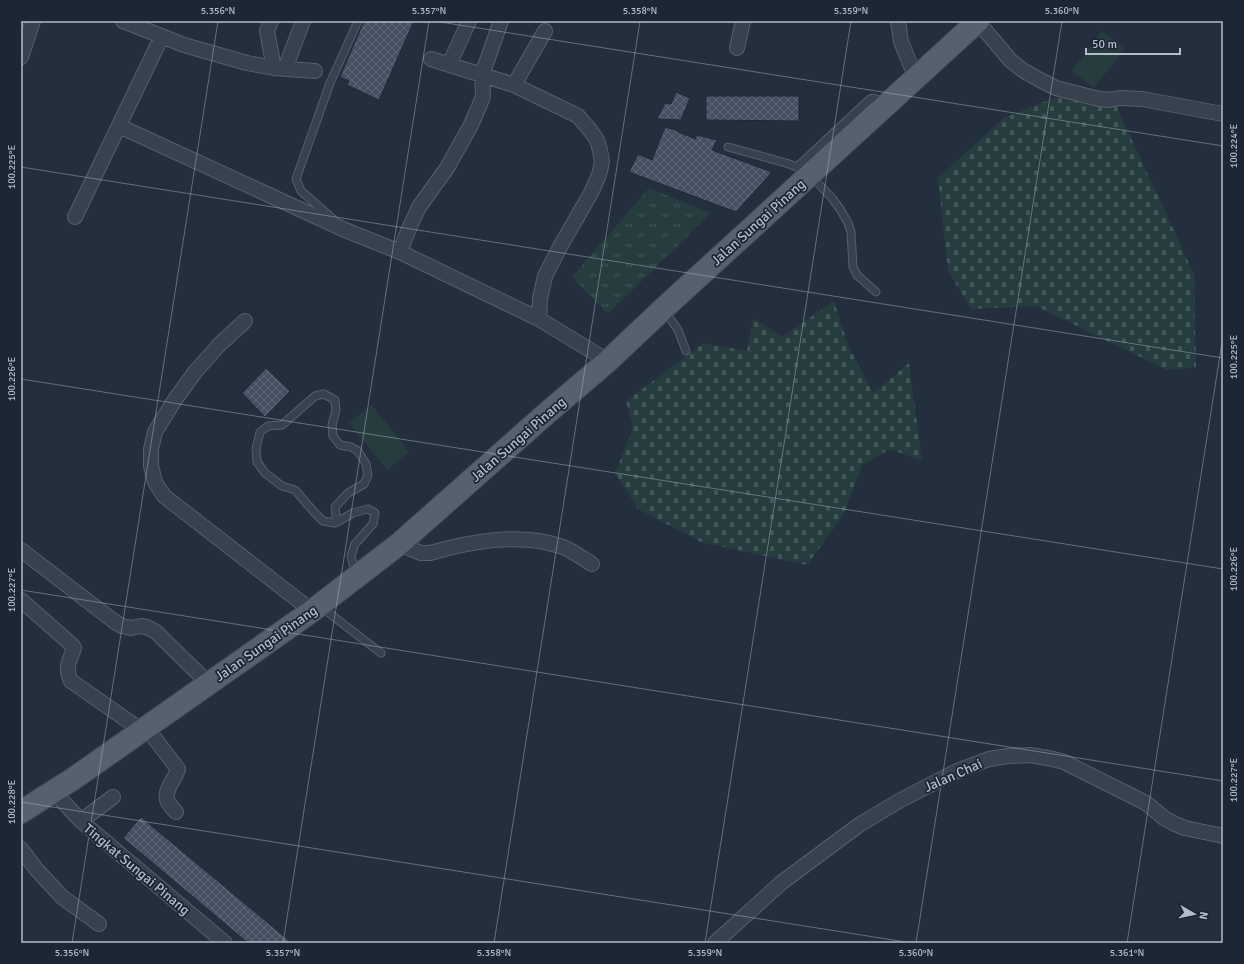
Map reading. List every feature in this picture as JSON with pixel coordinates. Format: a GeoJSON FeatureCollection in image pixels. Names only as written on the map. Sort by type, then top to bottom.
{"type":"FeatureCollection","features":[{"type":"Feature","properties":{"kind":"main road","name":"Jalan Sungai Pinang"},"geometry":{"type":"LineString","coordinates":[[21,812],[144,729],[315,608],[399,544],[608,361],[803,171],[888,104],[978,21]]}},
{"type":"Feature","properties":{"kind":"street"},"geometry":{"type":"LineString","coordinates":[[21,57],[33,21]]}},
{"type":"Feature","properties":{"kind":"street"},"geometry":{"type":"LineString","coordinates":[[123,21],[184,45],[247,63],[279,69],[315,71]]}},
{"type":"Feature","properties":{"kind":"street"},"geometry":{"type":"LineString","coordinates":[[271,21],[267,31],[279,69]]}},
{"type":"Feature","properties":{"kind":"street"},"geometry":{"type":"LineString","coordinates":[[279,69],[303,21]]}},
{"type":"Feature","properties":{"kind":"street"},"geometry":{"type":"LineString","coordinates":[[449,65],[469,21]]}},
{"type":"Feature","properties":{"kind":"street"},"geometry":{"type":"LineString","coordinates":[[400,252],[419,207],[447,168],[471,125],[483,97],[482,74],[501,21]]}},
{"type":"Feature","properties":{"kind":"street"},"geometry":{"type":"LineString","coordinates":[[737,48],[743,21]]}},
{"type":"Feature","properties":{"kind":"street"},"geometry":{"type":"LineString","coordinates":[[898,21],[901,42],[916,78]]}},
{"type":"Feature","properties":{"kind":"street"},"geometry":{"type":"LineString","coordinates":[[978,21],[1011,61],[1024,71],[1056,88],[1107,100],[1142,98],[1223,114]]}},
{"type":"Feature","properties":{"kind":"street"},"geometry":{"type":"LineString","coordinates":[[514,85],[545,31]]}},
{"type":"Feature","properties":{"kind":"street"},"geometry":{"type":"LineString","coordinates":[[75,217],[162,36]]}},
{"type":"Feature","properties":{"kind":"street"},"geometry":{"type":"LineString","coordinates":[[431,59],[514,85],[578,116],[597,140],[602,162],[599,175],[545,276],[540,299],[539,319]]}},
{"type":"Feature","properties":{"kind":"street"},"geometry":{"type":"LineString","coordinates":[[118,126],[345,230],[400,252],[539,319],[608,361]]}},
{"type":"Feature","properties":{"kind":"street"},"geometry":{"type":"LineString","coordinates":[[245,320],[214,350],[195,372],[174,401],[156,432],[151,449],[151,466],[155,482],[164,496],[315,608]]}},
{"type":"Feature","properties":{"kind":"street"},"geometry":{"type":"LineString","coordinates":[[399,544],[421,553],[430,553],[486,541],[530,541],[549,543],[564,548],[574,552],[592,564]]}},
{"type":"Feature","properties":{"kind":"street"},"geometry":{"type":"LineString","coordinates":[[21,550],[114,622],[131,628],[141,626],[147,627],[156,632],[208,683]]}},
{"type":"Feature","properties":{"kind":"street"},"geometry":{"type":"LineString","coordinates":[[21,600],[74,648],[67,668],[67,674],[71,681],[144,729],[178,769],[166,797],[176,812]]}},
{"type":"Feature","properties":{"kind":"street","name":"Jalan Chai"},"geometry":{"type":"LineString","coordinates":[[715,943],[780,883],[859,825],[899,801],[956,771],[989,759],[1030,755],[1064,762],[1146,803],[1164,818],[1175,824],[1185,828],[1223,836]]}},
{"type":"Feature","properties":{"kind":"street","name":"Tingkat Sungai Pinang"},"geometry":{"type":"LineString","coordinates":[[53,791],[81,821],[225,943]]}},
{"type":"Feature","properties":{"kind":"street"},"geometry":{"type":"LineString","coordinates":[[81,821],[113,797]]}},
{"type":"Feature","properties":{"kind":"street"},"geometry":{"type":"LineString","coordinates":[[21,849],[37,870],[62,898],[98,924]]}},
{"type":"Feature","properties":{"kind":"lane"},"geometry":{"type":"LineString","coordinates":[[345,230],[301,191],[296,179],[330,83],[358,21]]}},
{"type":"Feature","properties":{"kind":"lane"},"geometry":{"type":"LineString","coordinates":[[728,147],[803,171],[832,198],[848,223],[851,232],[853,267],[857,275],[876,292]]}},
{"type":"Feature","properties":{"kind":"lane"},"geometry":{"type":"LineString","coordinates":[[663,309],[678,330],[686,351]]}},
{"type":"Feature","properties":{"kind":"lane"},"geometry":{"type":"LineString","coordinates":[[335,523],[335,506],[348,493],[364,484],[368,475],[366,464],[358,451],[351,447],[340,445],[333,436],[332,426],[336,410],[335,400],[324,394],[316,396],[282,425],[268,426],[260,432],[256,449],[257,462],[265,473],[282,486],[295,490],[323,521],[335,523],[368,509],[375,513],[373,524],[355,544],[351,556],[356,577]]}},
{"type":"Feature","properties":{"kind":"lane"},"geometry":{"type":"LineString","coordinates":[[315,608],[381,653]]}},
{"type":"Feature","properties":{"kind":"green space"},"geometry":{"type":"Polygon","coordinates":[[[1102,31],[1125,48],[1094,88],[1072,71],[1102,31]]]}},
{"type":"Feature","properties":{"kind":"green space"},"geometry":{"type":"Polygon","coordinates":[[[1068,92],[1113,99],[1194,274],[1196,367],[1167,370],[1036,306],[971,309],[948,271],[938,178],[1004,118],[1068,92]]]}},
{"type":"Feature","properties":{"kind":"green space"},"geometry":{"type":"Polygon","coordinates":[[[649,188],[711,213],[608,314],[572,277],[649,188]]]}},
{"type":"Feature","properties":{"kind":"green space"},"geometry":{"type":"Polygon","coordinates":[[[834,301],[848,345],[873,393],[909,363],[922,461],[890,449],[862,465],[843,516],[807,565],[701,542],[638,509],[615,473],[633,429],[626,401],[704,343],[747,351],[753,318],[782,337],[834,301]]]}},
{"type":"Feature","properties":{"kind":"green space"},"geometry":{"type":"Polygon","coordinates":[[[372,405],[409,452],[387,470],[349,423],[372,405]]]}},
{"type":"Feature","properties":{"kind":"building"},"geometry":{"type":"Polygon","coordinates":[[[364,21],[414,21],[379,100],[347,85],[349,81],[340,77],[364,21]]]}},
{"type":"Feature","properties":{"kind":"building"},"geometry":{"type":"Polygon","coordinates":[[[676,92],[690,98],[681,120],[657,119],[665,103],[671,104],[676,92]]]}},
{"type":"Feature","properties":{"kind":"building"},"geometry":{"type":"Polygon","coordinates":[[[706,96],[799,96],[799,121],[706,120],[706,96]]]}},
{"type":"Feature","properties":{"kind":"building"},"geometry":{"type":"Polygon","coordinates":[[[665,127],[676,130],[695,139],[697,135],[717,140],[712,150],[772,172],[736,212],[629,172],[638,154],[652,160],[665,127]]]}},
{"type":"Feature","properties":{"kind":"building"},"geometry":{"type":"Polygon","coordinates":[[[266,368],[290,391],[265,417],[242,393],[266,368]]]}},
{"type":"Feature","properties":{"kind":"building"},"geometry":{"type":"Polygon","coordinates":[[[141,817],[292,943],[248,943],[123,838],[141,817]]]}}]}
